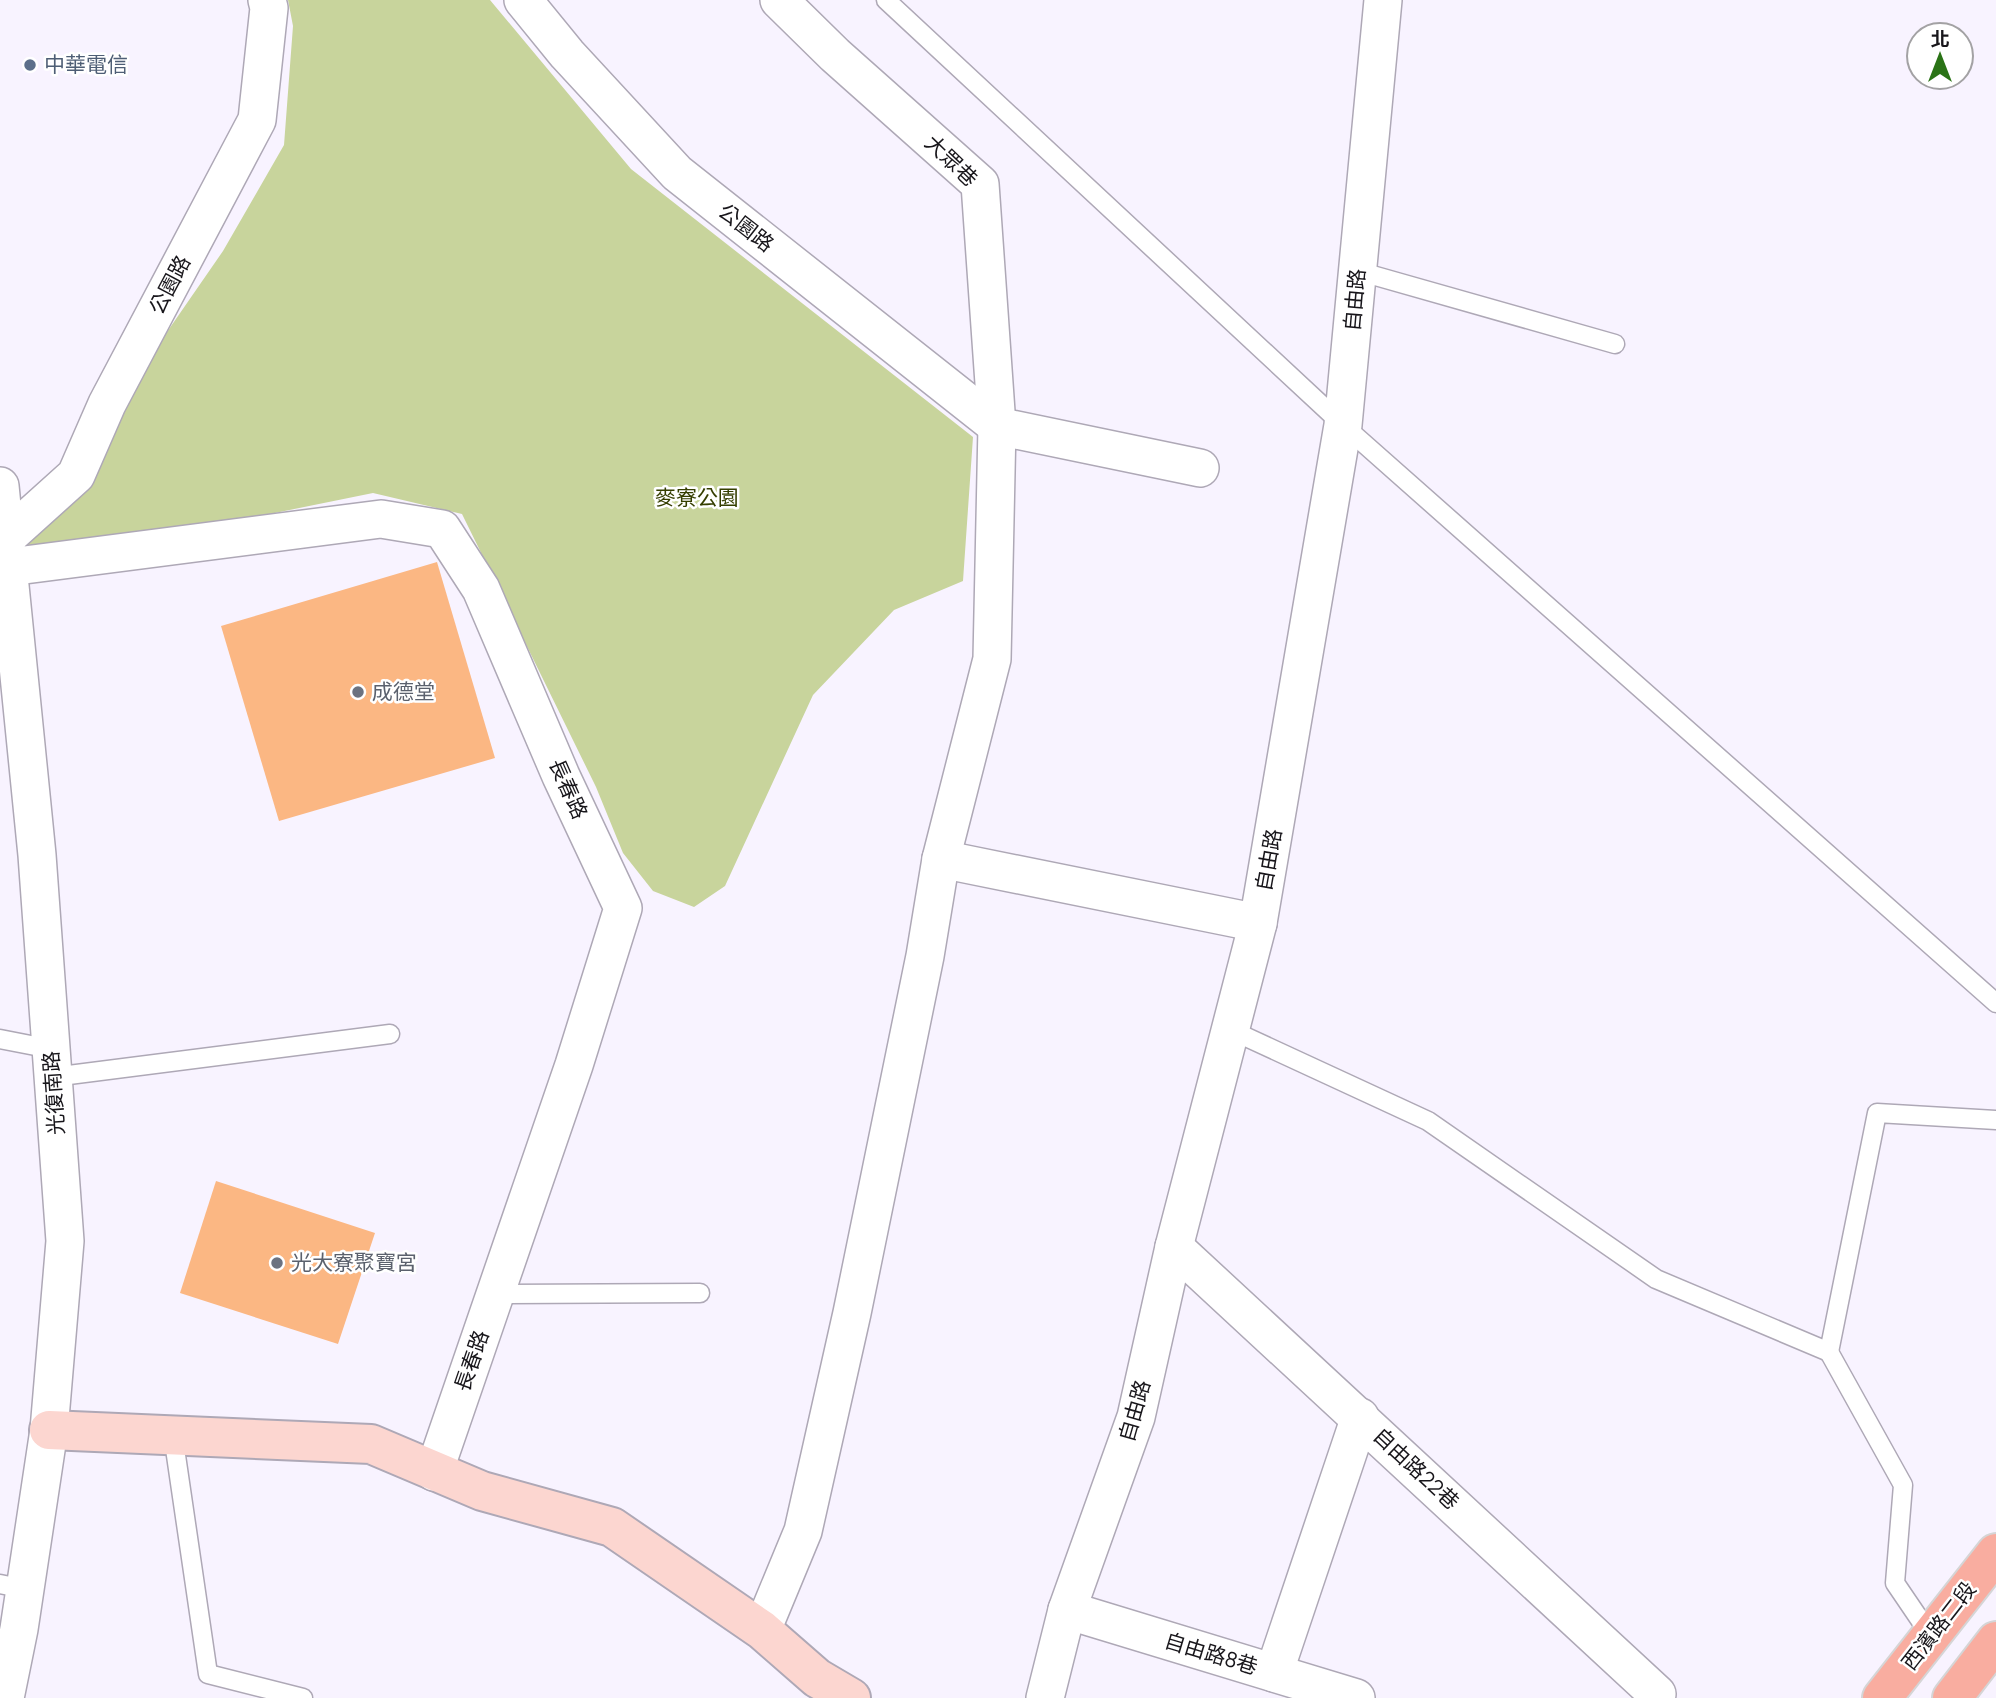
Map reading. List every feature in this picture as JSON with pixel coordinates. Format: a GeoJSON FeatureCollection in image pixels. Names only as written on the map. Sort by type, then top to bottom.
{"type":"FeatureCollection","features":[{"type":"Feature","properties":{"kind":"main road","name":"西濱路二段"},"geometry":{"type":"LineString","coordinates":[[1882,1698],[1996,1553]]}},
{"type":"Feature","properties":{"kind":"main road"},"geometry":{"type":"LineString","coordinates":[[1952,1698],[1996,1641]]}},
{"type":"Feature","properties":{"kind":"street","name":"公園路"},"geometry":{"type":"LineString","coordinates":[[7,553],[76,475],[107,404],[257,120],[269,8],[267,0]]}},
{"type":"Feature","properties":{"kind":"street","name":"公園路"},"geometry":{"type":"LineString","coordinates":[[523,0],[566,54],[677,173],[997,426]]}},
{"type":"Feature","properties":{"kind":"street","name":"大眾巷"},"geometry":{"type":"LineString","coordinates":[[779,0],[835,55],[980,184],[997,426]]}},
{"type":"Feature","properties":{"kind":"street","name":"自由路"},"geometry":{"type":"LineString","coordinates":[[1045,1698],[1066,1610],[1136,1416],[1174,1247],[1258,923],[1343,425],[1383,0]]}},
{"type":"Feature","properties":{"kind":"street"},"geometry":{"type":"LineString","coordinates":[[762,1630],[803,1531],[874,1208],[925,956],[941,859],[992,659],[997,426],[1200,468]]}},
{"type":"Feature","properties":{"kind":"street","name":"光復南路"},"geometry":{"type":"LineString","coordinates":[[0,486],[37,855],[65,1241],[49,1430],[13,1587],[5,1698]]}},
{"type":"Feature","properties":{"kind":"street","name":"長春路"},"geometry":{"type":"LineString","coordinates":[[7,553],[381,519],[442,529],[481,589],[561,776],[623,908],[574,1065],[434,1472]]}},
{"type":"Feature","properties":{"kind":"street"},"geometry":{"type":"LineString","coordinates":[[941,859],[1258,923]]}},
{"type":"Feature","properties":{"kind":"street","name":"自由路22巷"},"geometry":{"type":"LineString","coordinates":[[1174,1247],[1657,1694]]}},
{"type":"Feature","properties":{"kind":"street"},"geometry":{"type":"LineString","coordinates":[[1274,1673],[1360,1417]]}},
{"type":"Feature","properties":{"kind":"street"},"geometry":{"type":"LineString","coordinates":[[49,1430],[371,1444],[482,1491],[612,1527],[762,1630],[811,1688],[851,1698]]}},
{"type":"Feature","properties":{"kind":"street","name":"自由路8巷"},"geometry":{"type":"LineString","coordinates":[[1066,1610],[1356,1698]]}},
{"type":"Feature","properties":{"kind":"lane"},"geometry":{"type":"LineString","coordinates":[[886,0],[1343,425],[1996,1003]]}},
{"type":"Feature","properties":{"kind":"lane"},"geometry":{"type":"LineString","coordinates":[[1358,271],[1615,344]]}},
{"type":"Feature","properties":{"kind":"lane"},"geometry":{"type":"LineString","coordinates":[[1231,1030],[1428,1121],[1656,1279],[1829,1352],[1903,1485],[1895,1583],[1931,1636]]}},
{"type":"Feature","properties":{"kind":"lane"},"geometry":{"type":"LineString","coordinates":[[0,1039],[52,1063],[390,1034]]}},
{"type":"Feature","properties":{"kind":"lane"},"geometry":{"type":"LineString","coordinates":[[1829,1352],[1877,1113],[1996,1120]]}},
{"type":"Feature","properties":{"kind":"lane"},"geometry":{"type":"LineString","coordinates":[[495,1294],[700,1293]]}},
{"type":"Feature","properties":{"kind":"lane"},"geometry":{"type":"LineString","coordinates":[[173,1436],[208,1674],[303,1698]]}},
{"type":"Feature","properties":{"kind":"green space","name":"麥寮公園"},"geometry":{"type":"Polygon","coordinates":[[[288,0],[490,0],[631,169],[973,437],[963,581],[894,610],[813,695],[725,886],[694,907],[653,891],[623,853],[596,787],[462,514],[373,493],[9,567],[223,251],[284,145],[293,26],[288,0]]]}},
{"type":"Feature","properties":{"kind":"building","name":"成德堂"},"geometry":{"type":"Polygon","coordinates":[[[437,562],[495,758],[279,821],[221,626],[437,562]]]}},
{"type":"Feature","properties":{"kind":"building","name":"光大寮聚寶宮"},"geometry":{"type":"Polygon","coordinates":[[[216,1181],[375,1233],[338,1344],[180,1293],[216,1181]]]}},
{"type":"Feature","properties":{"kind":"place","name":"中華電信"},"geometry":{"type":"Point","coordinates":[30,65]}},
{"type":"Feature","properties":{"kind":"place","name":"成德堂"},"geometry":{"type":"Point","coordinates":[358,692]}},
{"type":"Feature","properties":{"kind":"place","name":"光大寮聚寶宮"},"geometry":{"type":"Point","coordinates":[277,1263]}}]}
